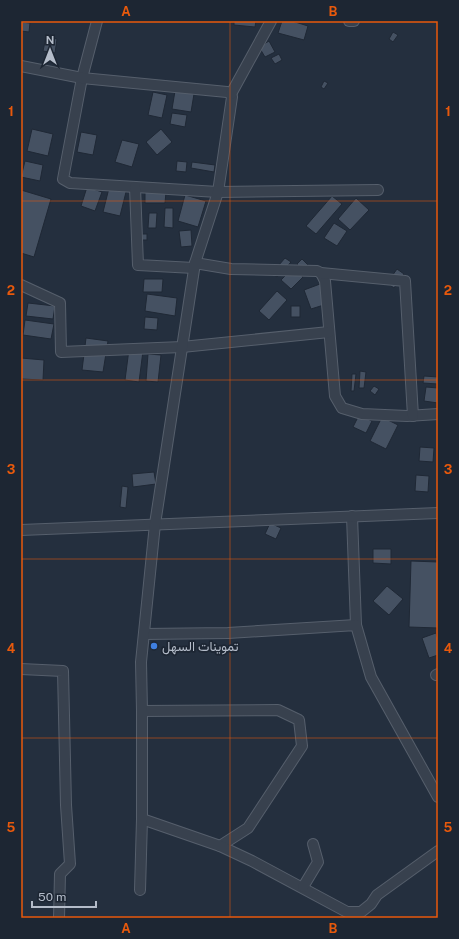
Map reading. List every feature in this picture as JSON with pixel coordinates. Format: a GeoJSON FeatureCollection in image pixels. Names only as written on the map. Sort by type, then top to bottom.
{"type":"FeatureCollection","features":[{"type":"Feature","properties":{"kind":"street"},"geometry":{"type":"LineString","coordinates":[[97,21],[82,78],[63,179],[70,183],[218,192],[378,190]]}},
{"type":"Feature","properties":{"kind":"street"},"geometry":{"type":"LineString","coordinates":[[140,890],[142,819],[141,662],[155,524],[194,265],[218,192],[232,97],[230,94],[271,21]]}},
{"type":"Feature","properties":{"kind":"street"},"geometry":{"type":"LineString","coordinates":[[349,21],[354,21]]}},
{"type":"Feature","properties":{"kind":"street"},"geometry":{"type":"LineString","coordinates":[[21,66],[82,78],[227,92],[230,94]]}},
{"type":"Feature","properties":{"kind":"street"},"geometry":{"type":"LineString","coordinates":[[134,187],[138,265],[194,265],[231,269],[317,271],[322,273],[405,281],[413,416]]}},
{"type":"Feature","properties":{"kind":"street"},"geometry":{"type":"LineString","coordinates":[[322,273],[325,281],[335,396],[342,408],[362,414],[413,416],[438,414]]}},
{"type":"Feature","properties":{"kind":"street"},"geometry":{"type":"LineString","coordinates":[[21,285],[60,303],[61,352],[182,347],[329,332]]}},
{"type":"Feature","properties":{"kind":"street"},"geometry":{"type":"LineString","coordinates":[[21,530],[438,512]]}},
{"type":"Feature","properties":{"kind":"street"},"geometry":{"type":"LineString","coordinates":[[352,516],[356,625],[371,677],[438,797]]}},
{"type":"Feature","properties":{"kind":"street"},"geometry":{"type":"LineString","coordinates":[[144,634],[228,633],[356,625]]}},
{"type":"Feature","properties":{"kind":"street"},"geometry":{"type":"LineString","coordinates":[[21,669],[63,671],[66,805],[70,864],[60,874],[59,918]]}},
{"type":"Feature","properties":{"kind":"street"},"geometry":{"type":"LineString","coordinates":[[142,711],[278,710],[299,720],[302,746],[248,828],[220,846]]}},
{"type":"Feature","properties":{"kind":"street"},"geometry":{"type":"LineString","coordinates":[[142,819],[220,846],[303,887],[347,912],[361,912],[371,904],[377,895],[438,850]]}},
{"type":"Feature","properties":{"kind":"street"},"geometry":{"type":"LineString","coordinates":[[303,887],[318,862],[313,844]]}},
{"type":"Feature","properties":{"kind":"building"},"geometry":{"type":"Polygon","coordinates":[[[234,21],[256,21],[255,27],[234,25],[234,21]]]}},
{"type":"Feature","properties":{"kind":"building"},"geometry":{"type":"Polygon","coordinates":[[[282,21],[292,21],[308,26],[304,40],[278,33],[282,21]]]}},
{"type":"Feature","properties":{"kind":"building"},"geometry":{"type":"Polygon","coordinates":[[[21,22],[30,23],[29,32],[21,31],[21,22]]]}},
{"type":"Feature","properties":{"kind":"building"},"geometry":{"type":"Polygon","coordinates":[[[393,32],[398,35],[393,42],[389,39],[393,32]]]}},
{"type":"Feature","properties":{"kind":"building"},"geometry":{"type":"Polygon","coordinates":[[[46,37],[57,39],[55,53],[43,51],[46,37]]]}},
{"type":"Feature","properties":{"kind":"building"},"geometry":{"type":"Polygon","coordinates":[[[269,41],[275,52],[265,57],[259,47],[269,41]]]}},
{"type":"Feature","properties":{"kind":"building"},"geometry":{"type":"Polygon","coordinates":[[[279,54],[282,60],[275,64],[271,58],[279,54]]]}},
{"type":"Feature","properties":{"kind":"building"},"geometry":{"type":"Polygon","coordinates":[[[324,81],[328,83],[324,89],[321,87],[324,81]]]}},
{"type":"Feature","properties":{"kind":"building"},"geometry":{"type":"Polygon","coordinates":[[[175,91],[194,94],[191,112],[172,109],[175,91]]]}},
{"type":"Feature","properties":{"kind":"building"},"geometry":{"type":"Polygon","coordinates":[[[153,92],[167,95],[162,118],[148,115],[153,92]]]}},
{"type":"Feature","properties":{"kind":"building"},"geometry":{"type":"Polygon","coordinates":[[[172,113],[187,115],[185,127],[170,124],[172,113]]]}},
{"type":"Feature","properties":{"kind":"building"},"geometry":{"type":"Polygon","coordinates":[[[32,129],[53,134],[48,156],[27,151],[32,129]]]}},
{"type":"Feature","properties":{"kind":"building"},"geometry":{"type":"Polygon","coordinates":[[[161,129],[172,142],[157,155],[146,142],[161,129]]]}},
{"type":"Feature","properties":{"kind":"building"},"geometry":{"type":"Polygon","coordinates":[[[81,132],[97,135],[93,155],[77,152],[81,132]]]}},
{"type":"Feature","properties":{"kind":"building"},"geometry":{"type":"Polygon","coordinates":[[[122,140],[139,144],[132,167],[115,162],[122,140]]]}},
{"type":"Feature","properties":{"kind":"building"},"geometry":{"type":"Polygon","coordinates":[[[25,161],[43,165],[40,181],[21,177],[25,161]]]}},
{"type":"Feature","properties":{"kind":"building"},"geometry":{"type":"Polygon","coordinates":[[[177,161],[187,162],[186,172],[176,171],[177,161]]]}},
{"type":"Feature","properties":{"kind":"building"},"geometry":{"type":"Polygon","coordinates":[[[192,162],[215,165],[214,172],[191,168],[192,162]]]}},
{"type":"Feature","properties":{"kind":"building"},"geometry":{"type":"Polygon","coordinates":[[[110,184],[127,188],[120,216],[103,212],[110,184]]]}},
{"type":"Feature","properties":{"kind":"building"},"geometry":{"type":"Polygon","coordinates":[[[87,187],[102,192],[95,211],[81,206],[87,187]]]}},
{"type":"Feature","properties":{"kind":"building"},"geometry":{"type":"Polygon","coordinates":[[[21,190],[51,199],[34,257],[21,253],[21,190]]]}},
{"type":"Feature","properties":{"kind":"building"},"geometry":{"type":"Polygon","coordinates":[[[145,191],[166,192],[165,203],[145,203],[145,191]]]}},
{"type":"Feature","properties":{"kind":"building"},"geometry":{"type":"Polygon","coordinates":[[[185,195],[206,201],[198,227],[178,221],[185,195]]]}},
{"type":"Feature","properties":{"kind":"building"},"geometry":{"type":"Polygon","coordinates":[[[332,196],[342,204],[316,234],[306,226],[332,196]]]}},
{"type":"Feature","properties":{"kind":"building"},"geometry":{"type":"Polygon","coordinates":[[[356,198],[369,210],[350,230],[338,219],[356,198]]]}},
{"type":"Feature","properties":{"kind":"building"},"geometry":{"type":"Polygon","coordinates":[[[165,208],[173,208],[173,228],[164,227],[165,208]]]}},
{"type":"Feature","properties":{"kind":"building"},"geometry":{"type":"Polygon","coordinates":[[[149,213],[157,213],[156,228],[148,228],[149,213]]]}},
{"type":"Feature","properties":{"kind":"building"},"geometry":{"type":"Polygon","coordinates":[[[334,223],[347,231],[337,246],[324,238],[334,223]]]}},
{"type":"Feature","properties":{"kind":"building"},"geometry":{"type":"Polygon","coordinates":[[[191,230],[192,246],[181,247],[179,231],[191,230]]]}},
{"type":"Feature","properties":{"kind":"building"},"geometry":{"type":"Polygon","coordinates":[[[142,234],[147,234],[147,240],[142,240],[142,234]]]}},
{"type":"Feature","properties":{"kind":"building"},"geometry":{"type":"Polygon","coordinates":[[[285,258],[291,262],[277,277],[272,273],[285,258]]]}},
{"type":"Feature","properties":{"kind":"building"},"geometry":{"type":"Polygon","coordinates":[[[302,259],[312,269],[307,274],[297,264],[302,259]]]}},
{"type":"Feature","properties":{"kind":"building"},"geometry":{"type":"Polygon","coordinates":[[[293,268],[303,277],[291,289],[281,280],[293,268]]]}},
{"type":"Feature","properties":{"kind":"building"},"geometry":{"type":"Polygon","coordinates":[[[397,269],[404,274],[394,288],[387,283],[397,269]]]}},
{"type":"Feature","properties":{"kind":"building"},"geometry":{"type":"Polygon","coordinates":[[[144,279],[163,279],[162,292],[143,292],[144,279]]]}},
{"type":"Feature","properties":{"kind":"building"},"geometry":{"type":"Polygon","coordinates":[[[320,284],[327,304],[311,309],[304,290],[320,284]]]}},
{"type":"Feature","properties":{"kind":"building"},"geometry":{"type":"Polygon","coordinates":[[[277,291],[287,300],[269,320],[259,311],[277,291]]]}},
{"type":"Feature","properties":{"kind":"building"},"geometry":{"type":"Polygon","coordinates":[[[147,294],[177,298],[175,316],[145,311],[147,294]]]}},
{"type":"Feature","properties":{"kind":"building"},"geometry":{"type":"Polygon","coordinates":[[[28,303],[55,306],[53,319],[26,316],[28,303]]]}},
{"type":"Feature","properties":{"kind":"building"},"geometry":{"type":"Polygon","coordinates":[[[291,306],[300,306],[300,317],[291,317],[291,306]]]}},
{"type":"Feature","properties":{"kind":"building"},"geometry":{"type":"Polygon","coordinates":[[[145,317],[158,318],[157,330],[144,329],[145,317]]]}},
{"type":"Feature","properties":{"kind":"building"},"geometry":{"type":"Polygon","coordinates":[[[25,320],[54,324],[51,339],[23,335],[25,320]]]}},
{"type":"Feature","properties":{"kind":"building"},"geometry":{"type":"Polygon","coordinates":[[[86,338],[108,341],[103,372],[82,370],[86,338]]]}},
{"type":"Feature","properties":{"kind":"building"},"geometry":{"type":"Polygon","coordinates":[[[129,349],[143,351],[139,382],[125,380],[129,349]]]}},
{"type":"Feature","properties":{"kind":"building"},"geometry":{"type":"Polygon","coordinates":[[[148,354],[161,355],[158,382],[146,381],[148,354]]]}},
{"type":"Feature","properties":{"kind":"building"},"geometry":{"type":"Polygon","coordinates":[[[21,358],[44,360],[43,380],[21,379],[21,358]]]}},
{"type":"Feature","properties":{"kind":"building"},"geometry":{"type":"Polygon","coordinates":[[[360,371],[366,372],[364,388],[359,388],[360,371]]]}},
{"type":"Feature","properties":{"kind":"building"},"geometry":{"type":"Polygon","coordinates":[[[352,374],[356,374],[354,391],[351,391],[352,374]]]}},
{"type":"Feature","properties":{"kind":"building"},"geometry":{"type":"Polygon","coordinates":[[[424,376],[438,377],[438,384],[423,383],[424,376]]]}},
{"type":"Feature","properties":{"kind":"building"},"geometry":{"type":"Polygon","coordinates":[[[374,386],[379,389],[375,395],[370,391],[374,386]]]}},
{"type":"Feature","properties":{"kind":"building"},"geometry":{"type":"Polygon","coordinates":[[[426,387],[438,388],[438,403],[424,401],[426,387]]]}},
{"type":"Feature","properties":{"kind":"building"},"geometry":{"type":"Polygon","coordinates":[[[359,415],[372,421],[366,433],[353,427],[359,415]]]}},
{"type":"Feature","properties":{"kind":"building"},"geometry":{"type":"Polygon","coordinates":[[[382,417],[398,425],[386,449],[370,441],[382,417]]]}},
{"type":"Feature","properties":{"kind":"building"},"geometry":{"type":"Polygon","coordinates":[[[420,447],[434,448],[433,462],[419,461],[420,447]]]}},
{"type":"Feature","properties":{"kind":"building"},"geometry":{"type":"Polygon","coordinates":[[[154,472],[156,484],[133,487],[132,474],[154,472]]]}},
{"type":"Feature","properties":{"kind":"building"},"geometry":{"type":"Polygon","coordinates":[[[416,475],[429,476],[428,492],[415,491],[416,475]]]}},
{"type":"Feature","properties":{"kind":"building"},"geometry":{"type":"Polygon","coordinates":[[[122,486],[128,487],[126,508],[120,507],[122,486]]]}},
{"type":"Feature","properties":{"kind":"building"},"geometry":{"type":"Polygon","coordinates":[[[270,523],[281,528],[276,539],[265,534],[270,523]]]}},
{"type":"Feature","properties":{"kind":"building"},"geometry":{"type":"Polygon","coordinates":[[[436,541],[438,541],[438,557],[436,557],[436,541]]]}},
{"type":"Feature","properties":{"kind":"building"},"geometry":{"type":"Polygon","coordinates":[[[373,549],[391,549],[391,564],[373,563],[373,549]]]}},
{"type":"Feature","properties":{"kind":"building"},"geometry":{"type":"Polygon","coordinates":[[[411,561],[438,562],[438,628],[409,627],[411,561]]]}},
{"type":"Feature","properties":{"kind":"building"},"geometry":{"type":"Polygon","coordinates":[[[387,586],[403,599],[389,615],[373,601],[387,586]]]}},
{"type":"Feature","properties":{"kind":"building"},"geometry":{"type":"Polygon","coordinates":[[[436,633],[438,640],[438,655],[429,658],[422,638],[436,633]]]}},
{"type":"Feature","properties":{"kind":"place","name":"تموينات السهل"},"geometry":{"type":"Point","coordinates":[154,646]}}]}
